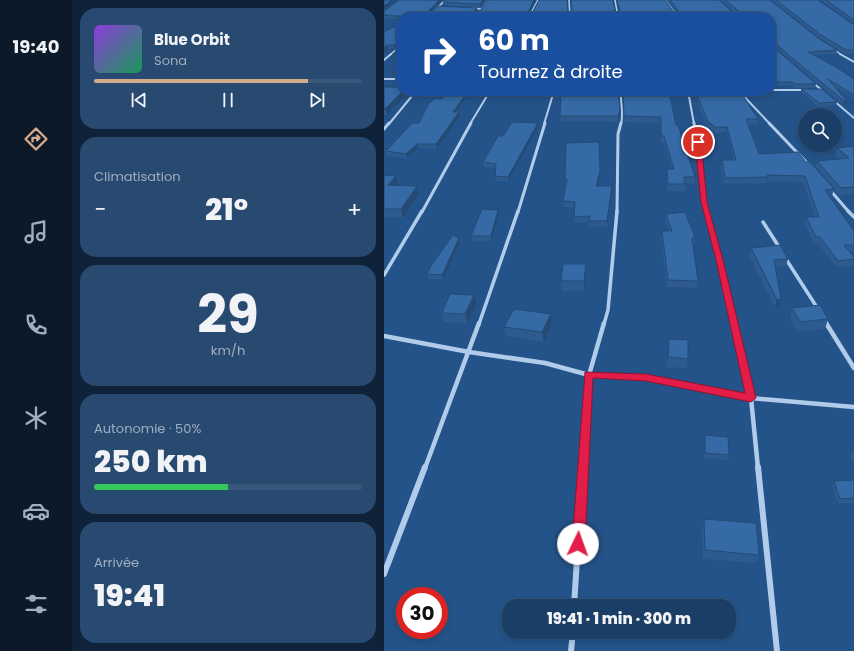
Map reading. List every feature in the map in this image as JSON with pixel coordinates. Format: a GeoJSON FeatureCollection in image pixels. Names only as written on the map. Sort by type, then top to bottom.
{"type":"FeatureCollection","features":[{"type":"Feature","properties":{"kind":"street"},"geometry":{"type":"LineString","coordinates":[[434,12],[445,0]]}},
{"type":"Feature","properties":{"kind":"street"},"geometry":{"type":"LineString","coordinates":[[479,12],[488,0]]}},
{"type":"Feature","properties":{"kind":"street"},"geometry":{"type":"LineString","coordinates":[[532,12],[538,0]]}},
{"type":"Feature","properties":{"kind":"street"},"geometry":{"type":"LineString","coordinates":[[569,0],[570,12]]}},
{"type":"Feature","properties":{"kind":"street"},"geometry":{"type":"LineString","coordinates":[[615,0],[617,12]]}},
{"type":"Feature","properties":{"kind":"street"},"geometry":{"type":"LineString","coordinates":[[665,0],[674,12]]}},
{"type":"Feature","properties":{"kind":"street"},"geometry":{"type":"LineString","coordinates":[[438,7],[445,7]]}},
{"type":"Feature","properties":{"kind":"street"},"geometry":{"type":"LineString","coordinates":[[466,8],[481,8]]}},
{"type":"Feature","properties":{"kind":"street"},"geometry":{"type":"LineString","coordinates":[[831,47],[854,62]]}},
{"type":"Feature","properties":{"kind":"street"},"geometry":{"type":"LineString","coordinates":[[384,60],[396,49]]}},
{"type":"Feature","properties":{"kind":"street"},"geometry":{"type":"LineString","coordinates":[[384,79],[396,79]]}},
{"type":"Feature","properties":{"kind":"street"},"geometry":{"type":"LineString","coordinates":[[811,81],[827,95]]}},
{"type":"Feature","properties":{"kind":"street"},"geometry":{"type":"LineString","coordinates":[[776,90],[822,90]]}},
{"type":"Feature","properties":{"kind":"street"},"geometry":{"type":"LineString","coordinates":[[384,129],[412,96]]}},
{"type":"Feature","properties":{"kind":"street"},"geometry":{"type":"LineString","coordinates":[[384,274],[433,193],[478,109],[487,96]]}},
{"type":"Feature","properties":{"kind":"street"},"geometry":{"type":"LineString","coordinates":[[384,574],[469,352],[516,219],[553,96]]}},
{"type":"Feature","properties":{"kind":"street"},"geometry":{"type":"LineString","coordinates":[[574,599],[589,375],[608,310],[617,212],[618,134],[623,116],[620,96]]}},
{"type":"Feature","properties":{"kind":"street"},"geometry":{"type":"LineString","coordinates":[[689,96],[698,142],[704,202],[720,260],[751,398],[776,651]]}},
{"type":"Feature","properties":{"kind":"street"},"geometry":{"type":"LineString","coordinates":[[744,96],[811,167]]}},
{"type":"Feature","properties":{"kind":"street"},"geometry":{"type":"LineString","coordinates":[[832,99],[854,118]]}},
{"type":"Feature","properties":{"kind":"street"},"geometry":{"type":"LineString","coordinates":[[825,184],[854,217]]}},
{"type":"Feature","properties":{"kind":"street"},"geometry":{"type":"LineString","coordinates":[[762,222],[854,368]]}},
{"type":"Feature","properties":{"kind":"street"},"geometry":{"type":"LineString","coordinates":[[384,336],[469,352],[545,363],[589,375],[646,377],[751,398],[854,407]]}},
{"type":"Feature","properties":{"kind":"street"},"geometry":{"type":"LineString","coordinates":[[571,651],[572,639]]}},
{"type":"Feature","properties":{"kind":"building"},"geometry":{"type":"Polygon","coordinates":[[[384,0],[392,0],[384,6],[384,0]]]}},
{"type":"Feature","properties":{"kind":"building"},"geometry":{"type":"Polygon","coordinates":[[[399,0],[439,0],[428,12],[396,12],[396,16],[384,15],[384,11],[399,0]]]}},
{"type":"Feature","properties":{"kind":"building"},"geometry":{"type":"Polygon","coordinates":[[[444,0],[483,0],[480,4],[443,2],[444,0]]]}},
{"type":"Feature","properties":{"kind":"building"},"geometry":{"type":"Polygon","coordinates":[[[488,0],[534,0],[528,12],[479,12],[488,0]]]}},
{"type":"Feature","properties":{"kind":"building"},"geometry":{"type":"Polygon","coordinates":[[[539,0],[567,0],[568,12],[533,12],[539,0]]]}},
{"type":"Feature","properties":{"kind":"building"},"geometry":{"type":"Polygon","coordinates":[[[571,0],[613,0],[615,12],[572,12],[571,0]]]}},
{"type":"Feature","properties":{"kind":"building"},"geometry":{"type":"Polygon","coordinates":[[[617,0],[665,0],[674,12],[639,12],[620,12],[617,0]]]}},
{"type":"Feature","properties":{"kind":"building"},"geometry":{"type":"Polygon","coordinates":[[[670,0],[719,0],[732,12],[679,12],[670,0]]]}},
{"type":"Feature","properties":{"kind":"building"},"geometry":{"type":"Polygon","coordinates":[[[725,0],[770,0],[818,38],[837,50],[808,52],[836,67],[854,79],[854,95],[828,79],[847,101],[844,101],[776,44],[776,12],[740,12],[725,0]]]}},
{"type":"Feature","properties":{"kind":"building"},"geometry":{"type":"Polygon","coordinates":[[[776,0],[818,0],[854,25],[854,50],[846,50],[821,35],[776,0]]]}},
{"type":"Feature","properties":{"kind":"building"},"geometry":{"type":"Polygon","coordinates":[[[826,0],[854,0],[854,20],[826,0]]]}},
{"type":"Feature","properties":{"kind":"building"},"geometry":{"type":"Polygon","coordinates":[[[439,6],[477,8],[474,12],[434,12],[439,6]]]}},
{"type":"Feature","properties":{"kind":"building"},"geometry":{"type":"Polygon","coordinates":[[[396,26],[396,43],[394,45],[387,45],[384,48],[384,32],[396,26]]]}},
{"type":"Feature","properties":{"kind":"building"},"geometry":{"type":"Polygon","coordinates":[[[776,49],[816,84],[795,84],[793,82],[776,82],[776,49]]]}},
{"type":"Feature","properties":{"kind":"building"},"geometry":{"type":"Polygon","coordinates":[[[384,87],[396,87],[396,96],[398,96],[384,109],[384,87]]]}},
{"type":"Feature","properties":{"kind":"building"},"geometry":{"type":"Polygon","coordinates":[[[801,89],[822,89],[837,102],[819,103],[801,89]]]}},
{"type":"Feature","properties":{"kind":"building"},"geometry":{"type":"Polygon","coordinates":[[[444,96],[464,96],[453,112],[459,112],[436,144],[417,144],[406,154],[386,151],[412,123],[419,123],[428,105],[434,99],[442,99],[444,96]]]}},
{"type":"Feature","properties":{"kind":"building"},"geometry":{"type":"Polygon","coordinates":[[[561,96],[619,96],[620,110],[618,116],[560,116],[561,96]]]}},
{"type":"Feature","properties":{"kind":"building"},"geometry":{"type":"Polygon","coordinates":[[[623,96],[670,96],[676,125],[678,125],[695,177],[684,177],[685,184],[668,184],[667,169],[674,169],[664,136],[661,136],[661,117],[624,116],[623,96]]]}},
{"type":"Feature","properties":{"kind":"building"},"geometry":{"type":"Polygon","coordinates":[[[697,96],[743,96],[758,119],[746,119],[759,154],[798,152],[806,162],[810,162],[834,189],[825,190],[854,231],[854,245],[844,245],[854,259],[838,261],[820,237],[816,237],[806,217],[819,217],[805,176],[767,175],[768,177],[725,178],[722,160],[736,160],[727,127],[713,127],[712,124],[709,124],[697,96]]]}},
{"type":"Feature","properties":{"kind":"building"},"geometry":{"type":"Polygon","coordinates":[[[512,122],[538,123],[508,177],[495,176],[496,164],[483,162],[498,136],[503,136],[512,122]]]}},
{"type":"Feature","properties":{"kind":"building"},"geometry":{"type":"Polygon","coordinates":[[[599,142],[600,171],[596,186],[612,186],[607,221],[589,221],[590,216],[574,217],[575,202],[563,201],[567,179],[565,179],[566,143],[599,142]]]}},
{"type":"Feature","properties":{"kind":"building"},"geometry":{"type":"Polygon","coordinates":[[[854,146],[854,187],[841,188],[817,161],[849,158],[842,152],[842,147],[854,146]]]}},
{"type":"Feature","properties":{"kind":"building"},"geometry":{"type":"Polygon","coordinates":[[[384,175],[396,176],[388,185],[417,186],[401,209],[384,209],[384,175]]]}},
{"type":"Feature","properties":{"kind":"building"},"geometry":{"type":"Polygon","coordinates":[[[482,209],[498,210],[491,236],[471,236],[482,209]]]}},
{"type":"Feature","properties":{"kind":"building"},"geometry":{"type":"Polygon","coordinates":[[[685,212],[695,237],[692,238],[698,281],[668,280],[662,231],[672,231],[666,214],[685,212]]]}},
{"type":"Feature","properties":{"kind":"building"},"geometry":{"type":"Polygon","coordinates":[[[453,235],[459,238],[442,275],[427,274],[432,264],[453,235]]]}},
{"type":"Feature","properties":{"kind":"building"},"geometry":{"type":"Polygon","coordinates":[[[780,245],[788,259],[774,260],[781,299],[777,300],[751,248],[780,245]]]}},
{"type":"Feature","properties":{"kind":"building"},"geometry":{"type":"Polygon","coordinates":[[[563,264],[586,264],[584,281],[561,281],[563,264]]]}},
{"type":"Feature","properties":{"kind":"building"},"geometry":{"type":"Polygon","coordinates":[[[450,294],[474,295],[465,314],[442,313],[450,294]]]}},
{"type":"Feature","properties":{"kind":"building"},"geometry":{"type":"Polygon","coordinates":[[[820,305],[828,319],[800,322],[792,308],[820,305]]]}},
{"type":"Feature","properties":{"kind":"building"},"geometry":{"type":"Polygon","coordinates":[[[514,309],[551,314],[542,332],[504,327],[514,309]]]}},
{"type":"Feature","properties":{"kind":"building"},"geometry":{"type":"Polygon","coordinates":[[[669,339],[688,340],[688,359],[668,357],[669,339]]]}},
{"type":"Feature","properties":{"kind":"building"},"geometry":{"type":"Polygon","coordinates":[[[705,435],[728,437],[729,455],[705,453],[705,435]]]}},
{"type":"Feature","properties":{"kind":"building"},"geometry":{"type":"Polygon","coordinates":[[[854,480],[854,498],[840,499],[834,481],[854,480]]]}},
{"type":"Feature","properties":{"kind":"building"},"geometry":{"type":"Polygon","coordinates":[[[704,519],[756,523],[759,555],[705,550],[704,519]]]}},
{"type":"Feature","properties":{"kind":"route"},"geometry":{"type":"LineString","coordinates":[[578,544],[589,375],[646,377],[751,398],[720,260],[704,202],[698,142]]}}]}
